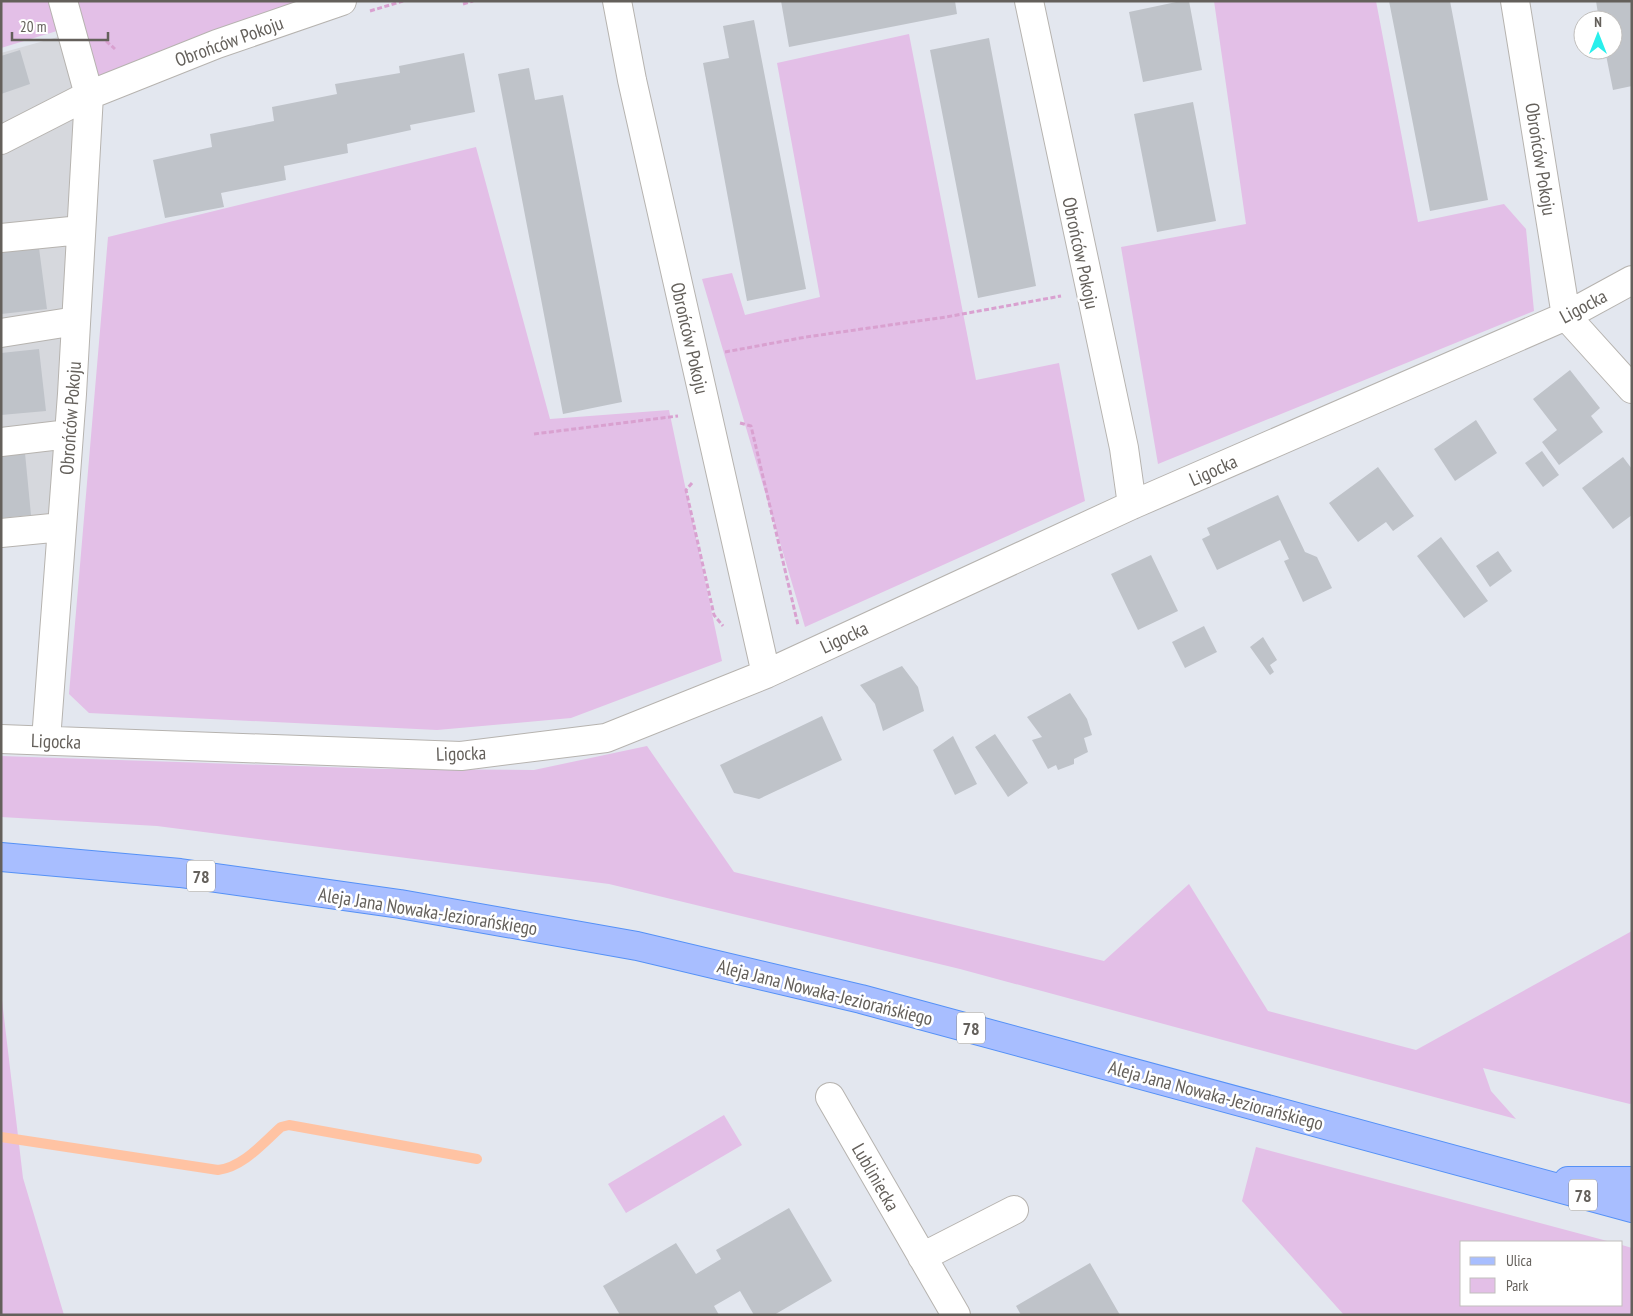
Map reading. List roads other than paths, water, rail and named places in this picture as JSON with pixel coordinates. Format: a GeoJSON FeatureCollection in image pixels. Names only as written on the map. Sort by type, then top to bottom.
{"type":"FeatureCollection","features":[{"type":"Feature","properties":{"kind":"main road","name":"Aleja Jana Nowaka-Jeziorańskiego"},"geometry":{"type":"LineString","coordinates":[[1,857],[180,872],[400,904],[638,946],[861,999],[1632,1208]]}},
{"type":"Feature","properties":{"kind":"main road","name":"78"},"geometry":{"type":"LineString","coordinates":[[1534,1181],[1632,1181]]}},
{"type":"Feature","properties":{"kind":"street","name":"Obrońców Pokoju"},"geometry":{"type":"LineString","coordinates":[[46,740],[69,434],[89,95],[63,1]]}},
{"type":"Feature","properties":{"kind":"street","name":"Obrońców Pokoju"},"geometry":{"type":"LineString","coordinates":[[89,95],[217,44],[342,1]]}},
{"type":"Feature","properties":{"kind":"street","name":"Obrońców Pokoju"},"geometry":{"type":"LineString","coordinates":[[617,1],[632,80],[766,674]]}},
{"type":"Feature","properties":{"kind":"street","name":"Obrońców Pokoju"},"geometry":{"type":"LineString","coordinates":[[1029,1],[1124,448],[1132,505]]}},
{"type":"Feature","properties":{"kind":"street","name":"Obrońców Pokoju"},"geometry":{"type":"LineString","coordinates":[[1515,1],[1566,316]]}},
{"type":"Feature","properties":{"kind":"street"},"geometry":{"type":"LineString","coordinates":[[1,140],[89,95]]}},
{"type":"Feature","properties":{"kind":"street"},"geometry":{"type":"LineString","coordinates":[[1,238],[81,230]]}},
{"type":"Feature","properties":{"kind":"street","name":"Ligocka"},"geometry":{"type":"LineString","coordinates":[[1,739],[461,756],[606,738],[766,674],[1132,505],[1566,316],[1632,280]]}},
{"type":"Feature","properties":{"kind":"street"},"geometry":{"type":"LineString","coordinates":[[1566,316],[1632,389]]}},
{"type":"Feature","properties":{"kind":"street"},"geometry":{"type":"LineString","coordinates":[[1,332],[76,321]]}},
{"type":"Feature","properties":{"kind":"street"},"geometry":{"type":"LineString","coordinates":[[1,442],[69,434]]}},
{"type":"Feature","properties":{"kind":"street"},"geometry":{"type":"LineString","coordinates":[[1,533],[62,527]]}},
{"type":"Feature","properties":{"kind":"street","name":"Lubliniecka"},"geometry":{"type":"LineString","coordinates":[[830,1097],[956,1315]]}},
{"type":"Feature","properties":{"kind":"street"},"geometry":{"type":"LineString","coordinates":[[922,1257],[1014,1210]]}},
{"type":"Feature","properties":{"kind":"waterway"},"geometry":{"type":"LineString","coordinates":[[1,1137],[218,1170],[227,1168],[244,1159],[281,1127],[289,1125],[477,1159]]}}]}
